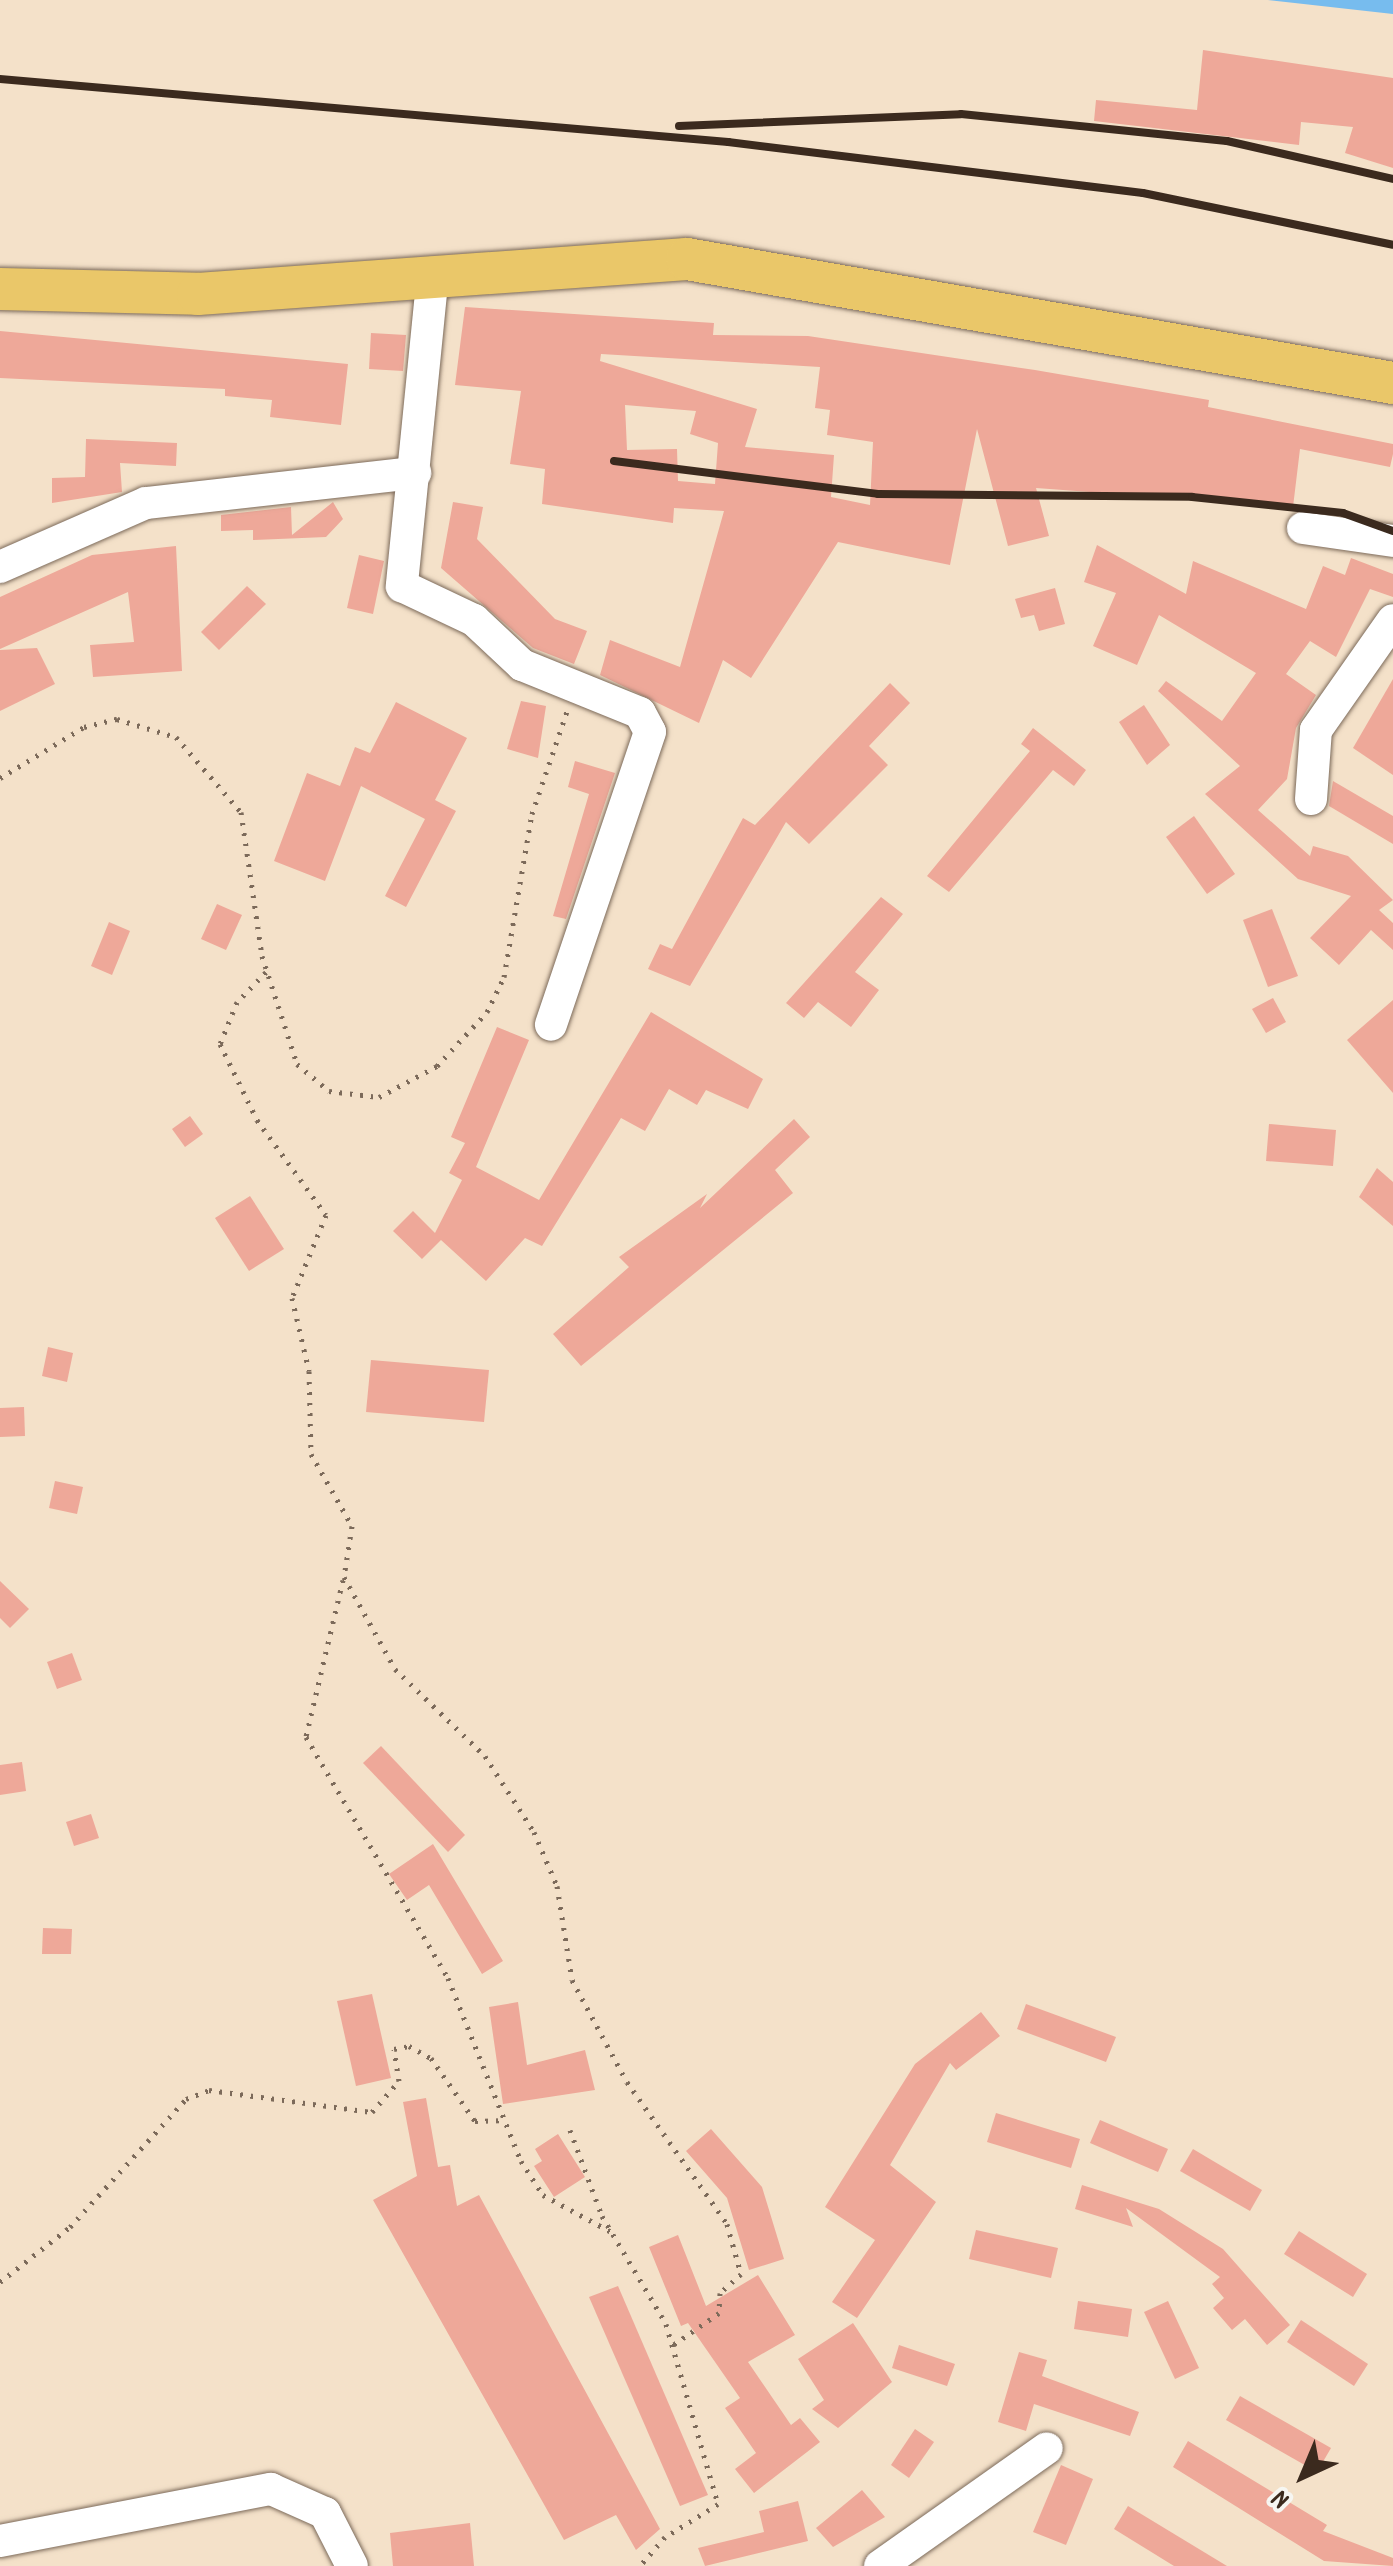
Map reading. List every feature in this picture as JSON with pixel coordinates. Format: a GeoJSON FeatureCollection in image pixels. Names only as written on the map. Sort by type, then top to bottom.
{"type":"FeatureCollection","features":[{"type":"Feature","properties":{"kind":"main road"},"geometry":{"type":"LineString","coordinates":[[0,289],[198,294],[433,273],[688,260],[1393,383]]}},
{"type":"Feature","properties":{"kind":"street"},"geometry":{"type":"LineString","coordinates":[[433,273],[402,586],[474,620],[522,666],[640,713],[650,732],[551,1025]]}},
{"type":"Feature","properties":{"kind":"street"},"geometry":{"type":"LineString","coordinates":[[0,567],[146,503],[415,473]]}},
{"type":"Feature","properties":{"kind":"street"},"geometry":{"type":"LineString","coordinates":[[1303,528],[1393,541]]}},
{"type":"Feature","properties":{"kind":"street"},"geometry":{"type":"LineString","coordinates":[[1312,799],[1316,730],[1393,620]]}},
{"type":"Feature","properties":{"kind":"street"},"geometry":{"type":"LineString","coordinates":[[880,2566],[1047,2448]]}},
{"type":"Feature","properties":{"kind":"street"},"geometry":{"type":"LineString","coordinates":[[0,2541],[271,2489],[326,2512],[352,2566]]}},
{"type":"Feature","properties":{"kind":"path"},"geometry":{"type":"LineString","coordinates":[[0,778],[84,727],[117,719],[176,737],[241,812],[266,972],[297,1064],[329,1091],[379,1097],[437,1066],[488,1012],[504,977],[532,814],[574,686]]}},
{"type":"Feature","properties":{"kind":"path"},"geometry":{"type":"LineString","coordinates":[[266,972],[237,1002],[220,1044],[257,1120],[326,1215],[292,1298],[309,1371],[311,1454],[352,1526],[344,1578],[306,1736],[448,1978],[500,2120],[543,2194],[615,2234]]}},
{"type":"Feature","properties":{"kind":"path"},"geometry":{"type":"LineString","coordinates":[[344,1578],[395,1669],[485,1756],[518,1803],[549,1858],[572,1980],[627,2082],[727,2224],[742,2274],[720,2293],[719,2313],[673,2345]]}},
{"type":"Feature","properties":{"kind":"path"},"geometry":{"type":"LineString","coordinates":[[0,2282],[70,2227],[186,2099],[209,2090],[372,2112],[399,2081],[394,2049],[409,2046],[431,2058],[475,2121],[500,2120]]}},
{"type":"Feature","properties":{"kind":"path"},"geometry":{"type":"LineString","coordinates":[[570,2130],[615,2234],[673,2345],[718,2504],[665,2537],[640,2566]]}},
{"type":"Feature","properties":{"kind":"water"},"geometry":{"type":"Polygon","coordinates":[[[1268,0],[1393,0],[1393,14],[1268,0]]]}},
{"type":"Feature","properties":{"kind":"building"},"geometry":{"type":"Polygon","coordinates":[[[1203,50],[1393,78],[1393,168],[1345,153],[1353,127],[1301,122],[1299,145],[1094,121],[1096,100],[1197,110],[1203,50]]]}},
{"type":"Feature","properties":{"kind":"building"},"geometry":{"type":"Polygon","coordinates":[[[465,307],[714,323],[713,335],[808,336],[1209,400],[1208,407],[1393,444],[1393,454],[1390,467],[1300,449],[1293,507],[1036,488],[1049,536],[1008,546],[977,429],[950,565],[838,542],[751,678],[723,660],[699,723],[600,675],[610,640],[680,667],[724,511],[674,508],[673,523],[542,504],[545,469],[510,464],[521,391],[455,385],[465,307]],[[601,354],[600,361],[757,409],[745,447],[834,455],[831,497],[870,505],[873,442],[827,435],[830,410],[815,408],[820,367],[601,354]],[[625,405],[627,450],[677,449],[678,481],[715,484],[718,443],[690,434],[696,411],[625,405]]]}},
{"type":"Feature","properties":{"kind":"building"},"geometry":{"type":"Polygon","coordinates":[[[0,331],[348,364],[341,425],[270,417],[272,400],[225,396],[225,389],[0,378],[0,331]]]}},
{"type":"Feature","properties":{"kind":"building"},"geometry":{"type":"Polygon","coordinates":[[[371,333],[406,335],[403,371],[369,369],[371,333]]]}},
{"type":"Feature","properties":{"kind":"building"},"geometry":{"type":"Polygon","coordinates":[[[86,439],[177,443],[176,466],[120,463],[122,492],[52,503],[52,478],[85,477],[86,439]]]}},
{"type":"Feature","properties":{"kind":"building"},"geometry":{"type":"Polygon","coordinates":[[[333,502],[343,519],[326,537],[253,540],[253,530],[221,531],[221,515],[291,507],[292,535],[333,502]]]}},
{"type":"Feature","properties":{"kind":"building"},"geometry":{"type":"Polygon","coordinates":[[[453,502],[483,507],[477,539],[555,619],[587,631],[574,664],[533,648],[441,568],[453,502]]]}},
{"type":"Feature","properties":{"kind":"building"},"geometry":{"type":"Polygon","coordinates":[[[1097,545],[1186,594],[1193,561],[1306,609],[1323,566],[1345,575],[1351,558],[1393,574],[1393,597],[1370,589],[1336,657],[1310,641],[1286,674],[1316,695],[1296,728],[1287,779],[1258,810],[1310,856],[1313,846],[1348,856],[1393,900],[1379,910],[1393,923],[1393,950],[1371,930],[1339,965],[1310,938],[1351,896],[1298,879],[1205,794],[1240,766],[1158,691],[1166,681],[1222,721],[1256,673],[1159,615],[1137,665],[1093,646],[1116,593],[1084,582],[1097,545]]]}},
{"type":"Feature","properties":{"kind":"building"},"geometry":{"type":"Polygon","coordinates":[[[176,546],[182,671],[93,677],[90,645],[134,642],[128,592],[0,649],[0,597],[92,555],[176,546]]]}},
{"type":"Feature","properties":{"kind":"building"},"geometry":{"type":"Polygon","coordinates":[[[359,555],[384,561],[373,614],[347,608],[359,555]]]}},
{"type":"Feature","properties":{"kind":"building"},"geometry":{"type":"Polygon","coordinates":[[[247,586],[266,604],[219,650],[201,632],[247,586]]]}},
{"type":"Feature","properties":{"kind":"building"},"geometry":{"type":"Polygon","coordinates":[[[1055,588],[1065,624],[1039,631],[1034,615],[1021,618],[1015,599],[1055,588]]]}},
{"type":"Feature","properties":{"kind":"building"},"geometry":{"type":"Polygon","coordinates":[[[37,648],[55,684],[0,711],[0,650],[37,648]]]}},
{"type":"Feature","properties":{"kind":"building"},"geometry":{"type":"Polygon","coordinates":[[[1393,679],[1393,775],[1353,748],[1393,679]]]}},
{"type":"Feature","properties":{"kind":"building"},"geometry":{"type":"Polygon","coordinates":[[[890,683],[910,703],[869,746],[888,765],[809,844],[786,822],[690,986],[648,969],[660,944],[672,949],[743,818],[755,825],[890,683]]]}},
{"type":"Feature","properties":{"kind":"building"},"geometry":{"type":"Polygon","coordinates":[[[521,701],[546,706],[538,758],[507,749],[521,701]]]}},
{"type":"Feature","properties":{"kind":"building"},"geometry":{"type":"Polygon","coordinates":[[[396,702],[467,738],[435,800],[456,811],[406,907],[385,896],[425,819],[361,786],[325,881],[274,861],[307,773],[340,786],[355,747],[370,753],[396,702]]]}},
{"type":"Feature","properties":{"kind":"building"},"geometry":{"type":"Polygon","coordinates":[[[1144,705],[1170,745],[1147,765],[1119,722],[1144,705]]]}},
{"type":"Feature","properties":{"kind":"building"},"geometry":{"type":"Polygon","coordinates":[[[1033,728],[1086,770],[1074,786],[1053,770],[949,892],[927,876],[1030,751],[1021,744],[1033,728]]]}},
{"type":"Feature","properties":{"kind":"building"},"geometry":{"type":"Polygon","coordinates":[[[575,761],[615,773],[566,919],[553,916],[589,794],[568,787],[575,761]]]}},
{"type":"Feature","properties":{"kind":"building"},"geometry":{"type":"Polygon","coordinates":[[[1333,781],[1393,816],[1393,844],[1329,806],[1333,781]]]}},
{"type":"Feature","properties":{"kind":"building"},"geometry":{"type":"Polygon","coordinates":[[[1194,816],[1235,874],[1207,894],[1166,837],[1194,816]]]}},
{"type":"Feature","properties":{"kind":"building"},"geometry":{"type":"Polygon","coordinates":[[[881,897],[903,914],[855,972],[879,990],[851,1027],[818,1002],[804,1018],[786,1003],[881,897]]]}},
{"type":"Feature","properties":{"kind":"building"},"geometry":{"type":"Polygon","coordinates":[[[217,904],[242,915],[226,950],[201,939],[217,904]]]}},
{"type":"Feature","properties":{"kind":"building"},"geometry":{"type":"Polygon","coordinates":[[[1272,909],[1298,976],[1268,987],[1243,920],[1272,909]]]}},
{"type":"Feature","properties":{"kind":"building"},"geometry":{"type":"Polygon","coordinates":[[[109,922],[130,931],[112,975],[91,966],[109,922]]]}},
{"type":"Feature","properties":{"kind":"building"},"geometry":{"type":"Polygon","coordinates":[[[1273,998],[1286,1022],[1266,1033],[1252,1009],[1273,998]]]}},
{"type":"Feature","properties":{"kind":"building"},"geometry":{"type":"Polygon","coordinates":[[[1393,1000],[1393,1093],[1347,1040],[1393,1000]]]}},
{"type":"Feature","properties":{"kind":"building"},"geometry":{"type":"Polygon","coordinates":[[[651,1012],[763,1079],[748,1109],[706,1090],[697,1105],[669,1089],[645,1131],[621,1118],[542,1246],[525,1238],[486,1281],[441,1240],[422,1259],[393,1231],[413,1211],[435,1233],[462,1180],[449,1173],[465,1143],[451,1137],[497,1027],[529,1040],[476,1167],[539,1200],[651,1012]]]}},
{"type":"Feature","properties":{"kind":"building"},"geometry":{"type":"Polygon","coordinates":[[[190,1116],[203,1134],[185,1147],[172,1129],[190,1116]]]}},
{"type":"Feature","properties":{"kind":"building"},"geometry":{"type":"Polygon","coordinates":[[[794,1119],[810,1137],[775,1170],[793,1193],[581,1366],[553,1334],[629,1267],[619,1257],[707,1194],[700,1208],[794,1119]]]}},
{"type":"Feature","properties":{"kind":"building"},"geometry":{"type":"Polygon","coordinates":[[[1269,1124],[1336,1130],[1333,1166],[1266,1161],[1269,1124]]]}},
{"type":"Feature","properties":{"kind":"building"},"geometry":{"type":"Polygon","coordinates":[[[1377,1168],[1393,1182],[1393,1226],[1359,1197],[1377,1168]]]}},
{"type":"Feature","properties":{"kind":"building"},"geometry":{"type":"Polygon","coordinates":[[[250,1196],[284,1249],[249,1271],[215,1218],[250,1196]]]}},
{"type":"Feature","properties":{"kind":"building"},"geometry":{"type":"Polygon","coordinates":[[[48,1347],[73,1353],[67,1382],[42,1376],[48,1347]]]}},
{"type":"Feature","properties":{"kind":"building"},"geometry":{"type":"Polygon","coordinates":[[[371,1360],[489,1370],[484,1422],[366,1412],[371,1360]]]}},
{"type":"Feature","properties":{"kind":"building"},"geometry":{"type":"Polygon","coordinates":[[[24,1407],[25,1436],[0,1437],[0,1408],[24,1407]]]}},
{"type":"Feature","properties":{"kind":"building"},"geometry":{"type":"Polygon","coordinates":[[[55,1481],[83,1487],[77,1514],[49,1508],[55,1481]]]}},
{"type":"Feature","properties":{"kind":"building"},"geometry":{"type":"Polygon","coordinates":[[[0,1581],[29,1609],[10,1628],[0,1618],[0,1581]]]}},
{"type":"Feature","properties":{"kind":"building"},"geometry":{"type":"Polygon","coordinates":[[[72,1653],[82,1680],[57,1689],[47,1662],[72,1653]]]}},
{"type":"Feature","properties":{"kind":"building"},"geometry":{"type":"Polygon","coordinates":[[[381,1746],[465,1835],[448,1852],[363,1763],[381,1746]]]}},
{"type":"Feature","properties":{"kind":"building"},"geometry":{"type":"Polygon","coordinates":[[[22,1762],[26,1791],[0,1795],[0,1765],[22,1762]]]}},
{"type":"Feature","properties":{"kind":"building"},"geometry":{"type":"Polygon","coordinates":[[[91,1814],[99,1838],[74,1846],[66,1822],[91,1814]]]}},
{"type":"Feature","properties":{"kind":"building"},"geometry":{"type":"Polygon","coordinates":[[[433,1844],[503,1961],[482,1974],[429,1885],[407,1900],[389,1874],[433,1844]]]}},
{"type":"Feature","properties":{"kind":"building"},"geometry":{"type":"Polygon","coordinates":[[[43,1928],[72,1929],[71,1954],[42,1954],[43,1928]]]}},
{"type":"Feature","properties":{"kind":"building"},"geometry":{"type":"Polygon","coordinates":[[[372,1994],[391,2078],[356,2086],[337,2001],[372,1994]]]}},
{"type":"Feature","properties":{"kind":"building"},"geometry":{"type":"Polygon","coordinates":[[[518,2002],[527,2065],[585,2050],[595,2090],[503,2104],[489,2007],[518,2002]]]}},
{"type":"Feature","properties":{"kind":"building"},"geometry":{"type":"Polygon","coordinates":[[[1026,2004],[1116,2037],[1106,2062],[1017,2029],[1026,2004]]]}},
{"type":"Feature","properties":{"kind":"building"},"geometry":{"type":"Polygon","coordinates":[[[981,2012],[1000,2036],[956,2070],[950,2063],[890,2165],[936,2202],[857,2318],[832,2302],[875,2240],[825,2207],[915,2064],[981,2012]]]}},
{"type":"Feature","properties":{"kind":"building"},"geometry":{"type":"Polygon","coordinates":[[[426,2098],[438,2167],[450,2165],[457,2206],[479,2195],[660,2529],[636,2550],[616,2515],[564,2540],[373,2200],[417,2176],[403,2102],[426,2098]]]}},
{"type":"Feature","properties":{"kind":"building"},"geometry":{"type":"Polygon","coordinates":[[[996,2113],[1080,2139],[1071,2168],[987,2142],[996,2113]]]}},
{"type":"Feature","properties":{"kind":"building"},"geometry":{"type":"Polygon","coordinates":[[[1100,2120],[1168,2149],[1158,2172],[1090,2143],[1100,2120]]]}},
{"type":"Feature","properties":{"kind":"building"},"geometry":{"type":"Polygon","coordinates":[[[711,2129],[762,2187],[784,2259],[749,2270],[727,2198],[686,2151],[711,2129]]]}},
{"type":"Feature","properties":{"kind":"building"},"geometry":{"type":"Polygon","coordinates":[[[558,2134],[585,2177],[554,2197],[534,2166],[542,2161],[535,2149],[558,2134]]]}},
{"type":"Feature","properties":{"kind":"building"},"geometry":{"type":"Polygon","coordinates":[[[1193,2149],[1262,2190],[1250,2211],[1180,2171],[1193,2149]]]}},
{"type":"Feature","properties":{"kind":"building"},"geometry":{"type":"Polygon","coordinates":[[[1082,2185],[1159,2209],[1223,2249],[1290,2325],[1267,2345],[1245,2319],[1232,2330],[1213,2308],[1224,2298],[1212,2284],[1220,2277],[1126,2208],[1133,2227],[1075,2209],[1082,2185]]]}},
{"type":"Feature","properties":{"kind":"building"},"geometry":{"type":"Polygon","coordinates":[[[976,2230],[1058,2248],[1051,2278],[969,2259],[976,2230]]]}},
{"type":"Feature","properties":{"kind":"building"},"geometry":{"type":"Polygon","coordinates":[[[1299,2231],[1367,2274],[1353,2297],[1284,2254],[1299,2231]]]}},
{"type":"Feature","properties":{"kind":"building"},"geometry":{"type":"Polygon","coordinates":[[[678,2235],[706,2306],[758,2275],[795,2335],[748,2362],[791,2425],[800,2418],[820,2442],[754,2493],[735,2469],[756,2453],[725,2408],[740,2398],[688,2323],[681,2326],[649,2247],[678,2235]]]}},
{"type":"Feature","properties":{"kind":"building"},"geometry":{"type":"Polygon","coordinates":[[[618,2286],[708,2495],[680,2506],[589,2297],[618,2286]]]}},
{"type":"Feature","properties":{"kind":"building"},"geometry":{"type":"Polygon","coordinates":[[[1078,2301],[1132,2309],[1128,2337],[1074,2329],[1078,2301]]]}},
{"type":"Feature","properties":{"kind":"building"},"geometry":{"type":"Polygon","coordinates":[[[1168,2301],[1199,2368],[1175,2379],[1144,2312],[1168,2301]]]}},
{"type":"Feature","properties":{"kind":"building"},"geometry":{"type":"Polygon","coordinates":[[[1301,2320],[1368,2364],[1354,2386],[1287,2342],[1301,2320]]]}},
{"type":"Feature","properties":{"kind":"building"},"geometry":{"type":"Polygon","coordinates":[[[853,2323],[892,2382],[838,2428],[812,2409],[824,2400],[798,2359],[853,2323]]]}},
{"type":"Feature","properties":{"kind":"building"},"geometry":{"type":"Polygon","coordinates":[[[899,2345],[955,2364],[947,2386],[892,2368],[899,2345]]]}},
{"type":"Feature","properties":{"kind":"building"},"geometry":{"type":"Polygon","coordinates":[[[1019,2352],[1047,2360],[1042,2376],[1139,2412],[1130,2436],[1034,2404],[1026,2431],[998,2422],[1019,2352]]]}},
{"type":"Feature","properties":{"kind":"building"},"geometry":{"type":"Polygon","coordinates":[[[1240,2396],[1331,2448],[1317,2472],[1226,2420],[1240,2396]]]}},
{"type":"Feature","properties":{"kind":"building"},"geometry":{"type":"Polygon","coordinates":[[[915,2429],[934,2442],[909,2478],[891,2465],[915,2429]]]}},
{"type":"Feature","properties":{"kind":"building"},"geometry":{"type":"Polygon","coordinates":[[[1188,2441],[1327,2525],[1323,2531],[1393,2558],[1393,2566],[1324,2561],[1173,2467],[1188,2441]]]}},
{"type":"Feature","properties":{"kind":"building"},"geometry":{"type":"Polygon","coordinates":[[[1061,2465],[1093,2479],[1066,2545],[1033,2532],[1061,2465]]]}},
{"type":"Feature","properties":{"kind":"building"},"geometry":{"type":"Polygon","coordinates":[[[862,2490],[885,2517],[833,2547],[816,2528],[862,2490]]]}},
{"type":"Feature","properties":{"kind":"building"},"geometry":{"type":"Polygon","coordinates":[[[798,2501],[808,2541],[705,2566],[698,2548],[764,2532],[759,2511],[798,2501]]]}},
{"type":"Feature","properties":{"kind":"building"},"geometry":{"type":"Polygon","coordinates":[[[1128,2506],[1227,2566],[1174,2566],[1114,2529],[1128,2506]]]}},
{"type":"Feature","properties":{"kind":"building"},"geometry":{"type":"Polygon","coordinates":[[[470,2523],[474,2566],[393,2566],[390,2533],[470,2523]]]}},
{"type":"Feature","properties":{"kind":"railway"},"geometry":{"type":"LineString","coordinates":[[0,79],[728,142],[1143,193],[1393,245]]}},
{"type":"Feature","properties":{"kind":"railway"},"geometry":{"type":"LineString","coordinates":[[679,126],[961,114],[1227,141],[1393,179]]}},
{"type":"Feature","properties":{"kind":"railway"},"geometry":{"type":"LineString","coordinates":[[614,461],[878,494],[1192,497],[1343,513],[1393,531]]}}]}
